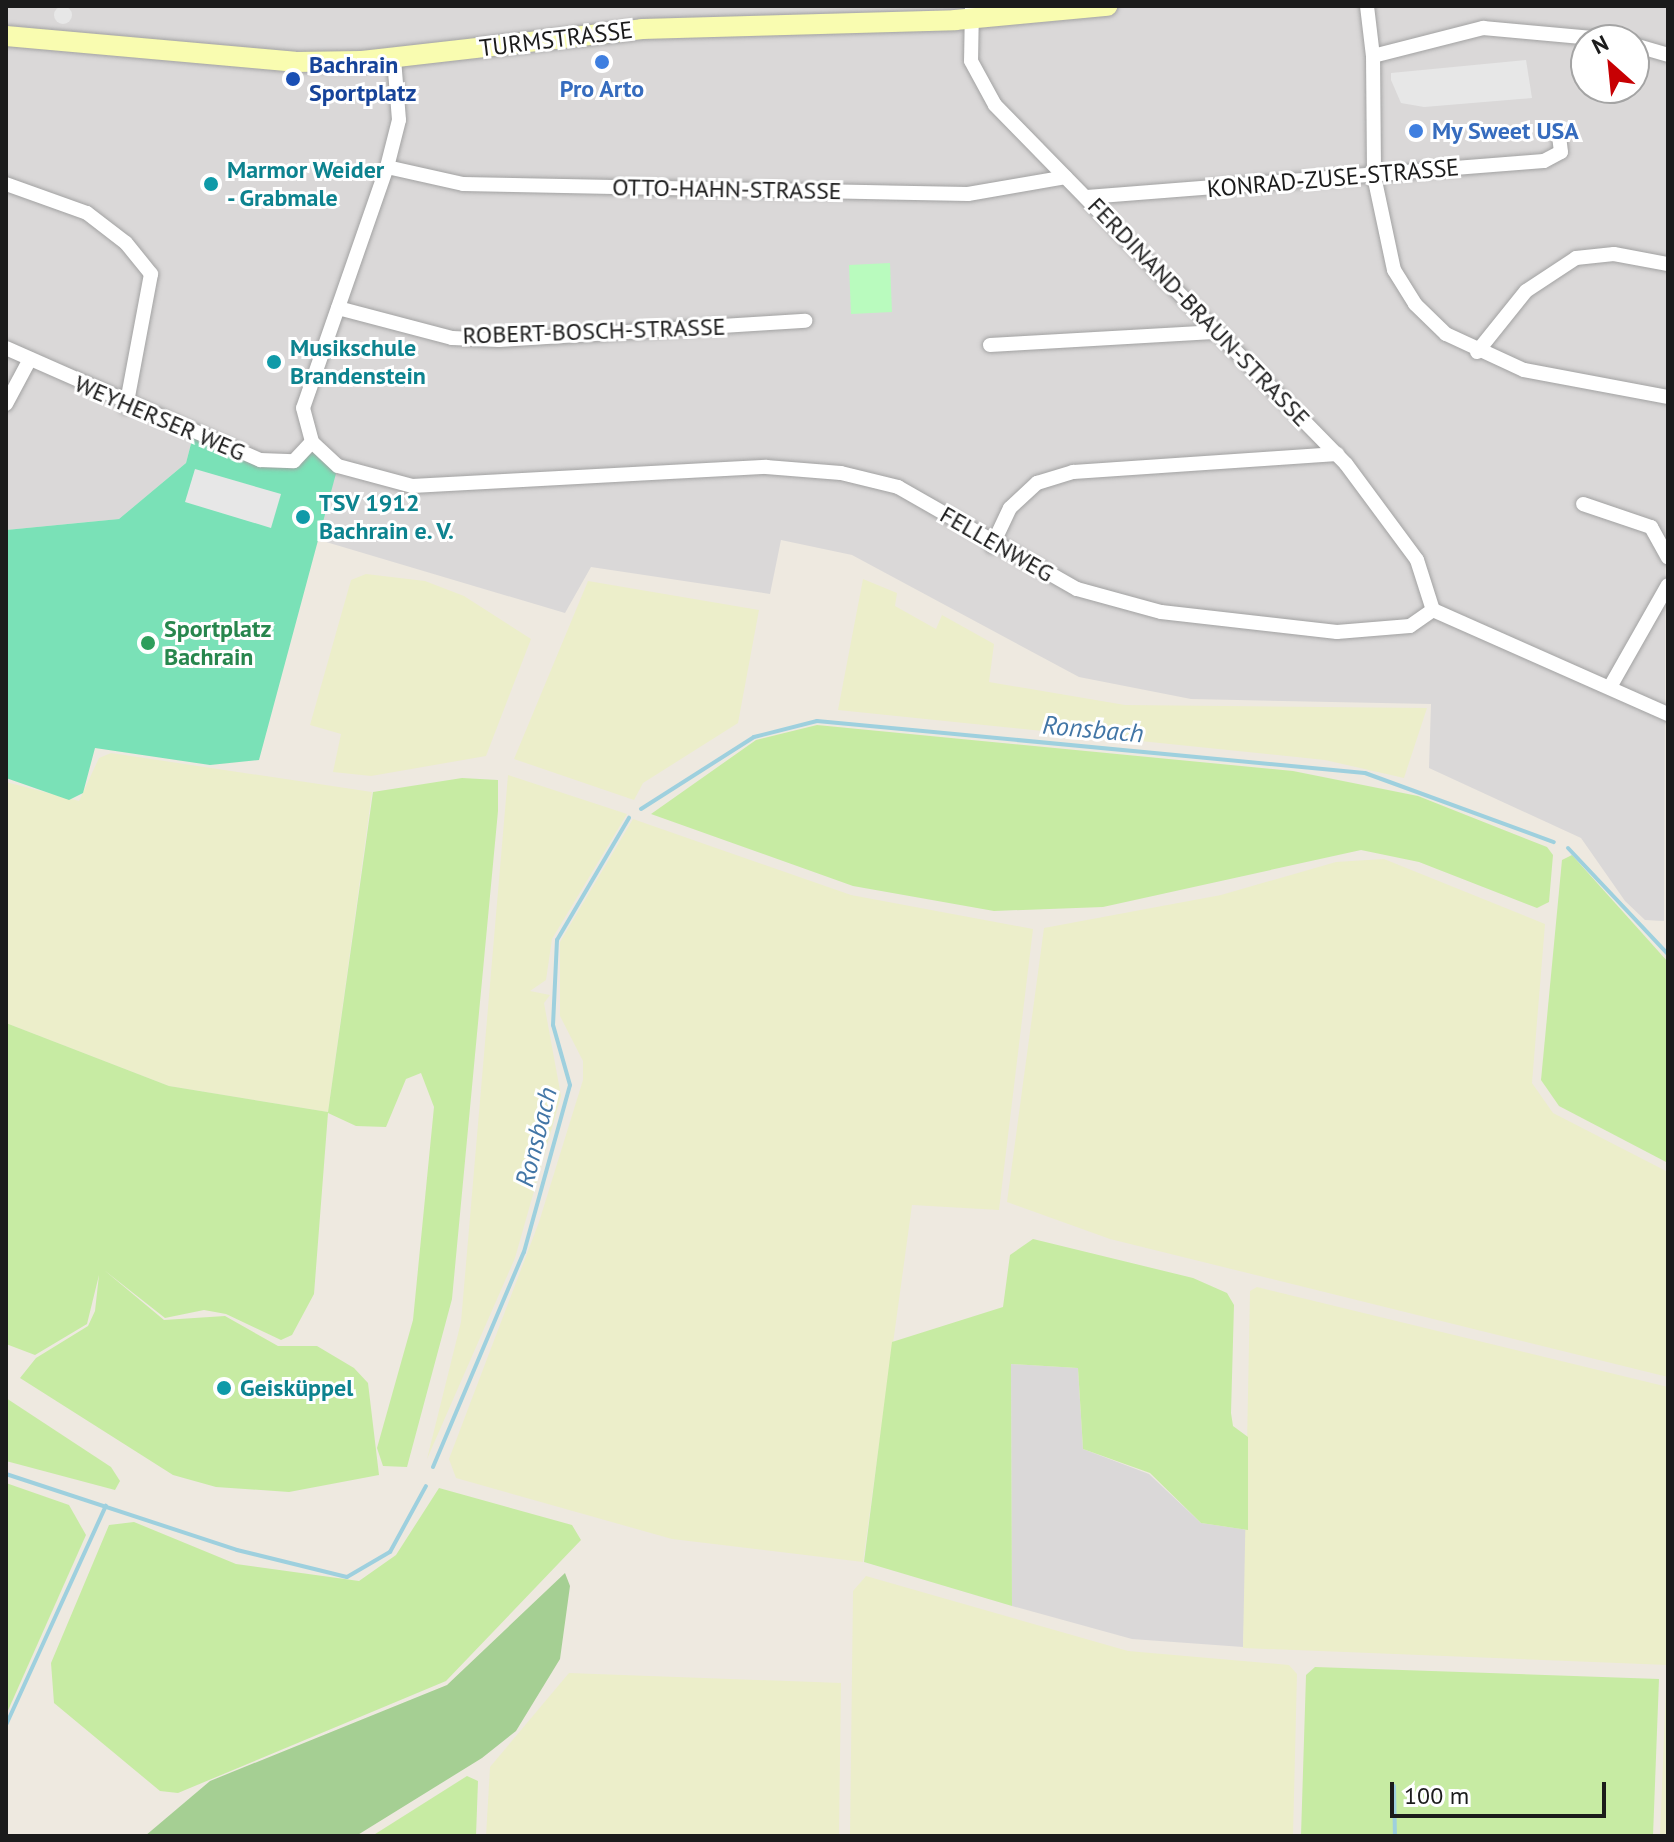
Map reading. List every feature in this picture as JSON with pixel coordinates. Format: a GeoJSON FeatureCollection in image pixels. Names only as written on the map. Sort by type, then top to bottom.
{"type":"FeatureCollection","features":[{"type":"Feature","properties":{"kind":"main road","name":"TURMSTRASSE"},"geometry":{"type":"LineString","coordinates":[[6,36],[295,62],[394,59],[642,29],[1107,6]]}},
{"type":"Feature","properties":{"kind":"street"},"geometry":{"type":"LineString","coordinates":[[1367,6],[1373,56],[1374,176],[1394,270],[1415,304],[1477,352],[1524,370],[1668,397]]}},
{"type":"Feature","properties":{"kind":"street","name":"FERDINAND-BRAUN-STRASSE"},"geometry":{"type":"LineString","coordinates":[[971,13],[971,61],[980,82],[1007,120],[1087,197],[1337,454],[1404,538],[1433,610]]}},
{"type":"Feature","properties":{"kind":"street"},"geometry":{"type":"LineString","coordinates":[[1373,56],[1483,28],[1570,36]]}},
{"type":"Feature","properties":{"kind":"street"},"geometry":{"type":"LineString","coordinates":[[312,442],[303,408],[387,167],[399,120],[394,59]]}},
{"type":"Feature","properties":{"kind":"street","name":"KONRAD-ZUSE-STRASSE"},"geometry":{"type":"LineString","coordinates":[[1087,197],[1544,161],[1561,152],[1559,136]]}},
{"type":"Feature","properties":{"kind":"street","name":"OTTO-HAHN-STRASSE"},"geometry":{"type":"LineString","coordinates":[[387,167],[463,184],[968,194],[1066,177]]}},
{"type":"Feature","properties":{"kind":"street"},"geometry":{"type":"LineString","coordinates":[[6,184],[87,213],[126,243],[151,274],[126,407]]}},
{"type":"Feature","properties":{"kind":"street"},"geometry":{"type":"LineString","coordinates":[[1477,352],[1508,308],[1576,258],[1614,254],[1668,264]]}},
{"type":"Feature","properties":{"kind":"street","name":"ROBERT-BOSCH-STRASSE"},"geometry":{"type":"LineString","coordinates":[[338,308],[452,338],[499,340],[805,321]]}},
{"type":"Feature","properties":{"kind":"street"},"geometry":{"type":"LineString","coordinates":[[990,345],[1218,332]]}},
{"type":"Feature","properties":{"kind":"street","name":"WEYHERSER WEG"},"geometry":{"type":"LineString","coordinates":[[6,348],[126,407],[260,460],[294,461],[312,442]]}},
{"type":"Feature","properties":{"kind":"street"},"geometry":{"type":"LineString","coordinates":[[6,404],[30,359]]}},
{"type":"Feature","properties":{"kind":"street","name":"FELLENWEG"},"geometry":{"type":"LineString","coordinates":[[312,442],[338,466],[412,486],[766,467],[841,473],[898,487],[992,546],[1077,589],[1207,619],[1337,632],[1410,626],[1433,610]]}},
{"type":"Feature","properties":{"kind":"street"},"geometry":{"type":"LineString","coordinates":[[992,546],[1010,508],[1037,483],[1073,472],[1337,454]]}},
{"type":"Feature","properties":{"kind":"street"},"geometry":{"type":"LineString","coordinates":[[1583,504],[1651,527],[1668,558]]}},
{"type":"Feature","properties":{"kind":"street"},"geometry":{"type":"LineString","coordinates":[[1610,687],[1668,585]]}},
{"type":"Feature","properties":{"kind":"street"},"geometry":{"type":"LineString","coordinates":[[1433,610],[1668,714]]}},
{"type":"Feature","properties":{"kind":"shaded area"},"geometry":{"type":"Polygon","coordinates":[[[6,6],[1668,6],[1664,921],[1645,920],[1625,901],[1581,838],[1429,768],[1431,704],[1191,699],[1079,677],[852,555],[781,540],[770,594],[591,567],[565,613],[316,539],[337,466],[280,463],[193,436],[186,463],[119,519],[6,530],[6,6]]]}},
{"type":"Feature","properties":{"kind":"shaded area"},"geometry":{"type":"Polygon","coordinates":[[[63,6],[72,15],[63,24],[54,15],[63,6]]]}},
{"type":"Feature","properties":{"kind":"shaded area"},"geometry":{"type":"Polygon","coordinates":[[[1526,60],[1532,98],[1424,107],[1401,103],[1391,80],[1391,73],[1526,60]]]}},
{"type":"Feature","properties":{"kind":"shaded area"},"geometry":{"type":"Polygon","coordinates":[[[195,469],[281,494],[271,528],[185,502],[195,469]]]}},
{"type":"Feature","properties":{"kind":"shaded area"},"geometry":{"type":"Polygon","coordinates":[[[1011,1364],[1078,1368],[1083,1449],[1149,1474],[1201,1523],[1248,1530],[1243,1647],[1132,1639],[1012,1606],[1011,1364]]]}},
{"type":"Feature","properties":{"kind":"green space"},"geometry":{"type":"Polygon","coordinates":[[[890,263],[892,312],[851,314],[849,265],[890,263]]]}},
{"type":"Feature","properties":{"kind":"green space","name":"Sportplatz Bachrain"},"geometry":{"type":"Polygon","coordinates":[[[193,436],[280,463],[312,442],[338,466],[259,760],[210,765],[95,748],[83,793],[69,800],[6,778],[6,530],[119,519],[186,463],[193,436]]]}},
{"type":"Feature","properties":{"kind":"green space"},"geometry":{"type":"Polygon","coordinates":[[[366,574],[425,581],[464,596],[531,639],[486,756],[371,776],[333,772],[341,734],[310,725],[351,580],[366,574]]]}},
{"type":"Feature","properties":{"kind":"green space"},"geometry":{"type":"Polygon","coordinates":[[[863,579],[897,593],[895,606],[936,629],[942,615],[994,644],[989,682],[1125,705],[1427,708],[1404,778],[1325,760],[838,710],[863,579]]]}},
{"type":"Feature","properties":{"kind":"green space"},"geometry":{"type":"Polygon","coordinates":[[[588,581],[759,610],[738,723],[643,783],[634,800],[514,759],[588,581]]]}},
{"type":"Feature","properties":{"kind":"green space"},"geometry":{"type":"Polygon","coordinates":[[[817,725],[1293,771],[1418,796],[1547,847],[1553,855],[1549,902],[1537,908],[1419,862],[1361,850],[1103,907],[994,911],[853,886],[651,814],[756,740],[817,725]]]}},
{"type":"Feature","properties":{"kind":"green space"},"geometry":{"type":"Polygon","coordinates":[[[111,753],[372,792],[328,1112],[169,1086],[6,1023],[6,782],[79,801],[99,758],[111,753]]]}},
{"type":"Feature","properties":{"kind":"green space"},"geometry":{"type":"Polygon","coordinates":[[[508,775],[627,814],[552,939],[546,980],[530,991],[550,995],[544,1003],[561,1096],[515,1258],[427,1459],[461,1322],[508,775]]]}},
{"type":"Feature","properties":{"kind":"green space"},"geometry":{"type":"Polygon","coordinates":[[[462,778],[498,780],[498,811],[452,1299],[407,1467],[383,1466],[377,1448],[413,1320],[434,1107],[421,1073],[406,1079],[386,1127],[356,1126],[328,1113],[314,1294],[292,1335],[281,1340],[226,1314],[204,1310],[165,1318],[104,1270],[164,1320],[225,1316],[278,1346],[317,1346],[354,1368],[368,1383],[379,1475],[289,1492],[216,1487],[173,1475],[20,1378],[36,1358],[88,1326],[95,1311],[99,1275],[87,1324],[35,1355],[6,1344],[6,1023],[169,1086],[328,1112],[373,792],[462,778]]]}},
{"type":"Feature","properties":{"kind":"green space"},"geometry":{"type":"Polygon","coordinates":[[[633,819],[851,895],[1033,929],[999,1210],[912,1205],[863,1562],[672,1539],[456,1478],[449,1459],[539,1222],[583,1080],[583,1061],[560,1016],[560,942],[633,819]]]}},
{"type":"Feature","properties":{"kind":"green space"},"geometry":{"type":"Polygon","coordinates":[[[1572,855],[1668,962],[1668,1163],[1559,1106],[1541,1080],[1562,860],[1572,855]]]}},
{"type":"Feature","properties":{"kind":"green space"},"geometry":{"type":"Polygon","coordinates":[[[1384,859],[1545,924],[1532,1083],[1553,1113],[1668,1172],[1668,1377],[1110,1239],[1007,1202],[1044,928],[1221,895],[1336,862],[1384,859]]]}},
{"type":"Feature","properties":{"kind":"green space"},"geometry":{"type":"Polygon","coordinates":[[[1033,1239],[1193,1278],[1227,1293],[1234,1305],[1231,1413],[1233,1426],[1248,1437],[1248,1530],[1201,1523],[1150,1473],[1083,1449],[1078,1368],[1011,1364],[1012,1606],[864,1562],[892,1342],[1003,1307],[1010,1255],[1033,1239]]]}},
{"type":"Feature","properties":{"kind":"green space"},"geometry":{"type":"Polygon","coordinates":[[[1257,1287],[1668,1387],[1668,1665],[1243,1648],[1250,1291],[1257,1287]]]}},
{"type":"Feature","properties":{"kind":"green space"},"geometry":{"type":"Polygon","coordinates":[[[6,1398],[111,1467],[120,1481],[115,1490],[6,1461],[6,1398]]]}},
{"type":"Feature","properties":{"kind":"green space"},"geometry":{"type":"Polygon","coordinates":[[[6,1483],[69,1505],[86,1535],[6,1715],[6,1483]]]}},
{"type":"Feature","properties":{"kind":"green space"},"geometry":{"type":"Polygon","coordinates":[[[439,1488],[572,1525],[581,1540],[446,1681],[178,1793],[160,1791],[54,1703],[51,1663],[109,1525],[134,1522],[236,1564],[359,1581],[396,1555],[439,1488]]]}},
{"type":"Feature","properties":{"kind":"green space"},"geometry":{"type":"Polygon","coordinates":[[[565,1573],[570,1586],[560,1659],[516,1731],[482,1758],[356,1836],[145,1836],[210,1781],[447,1685],[565,1573]]]}},
{"type":"Feature","properties":{"kind":"green space"},"geometry":{"type":"Polygon","coordinates":[[[866,1576],[1128,1651],[1289,1665],[1297,1674],[1293,1836],[850,1836],[853,1591],[866,1576]]]}},
{"type":"Feature","properties":{"kind":"green space"},"geometry":{"type":"Polygon","coordinates":[[[1315,1667],[1659,1679],[1653,1836],[1301,1836],[1306,1675],[1315,1667]]]}},
{"type":"Feature","properties":{"kind":"green space"},"geometry":{"type":"Polygon","coordinates":[[[569,1673],[841,1683],[839,1836],[486,1836],[490,1767],[569,1673]]]}},
{"type":"Feature","properties":{"kind":"green space"},"geometry":{"type":"Polygon","coordinates":[[[1668,1683],[1668,1836],[1660,1836],[1666,1686],[1668,1683]]]}},
{"type":"Feature","properties":{"kind":"green space"},"geometry":{"type":"Polygon","coordinates":[[[467,1776],[478,1781],[476,1836],[372,1836],[467,1776]]]}},
{"type":"Feature","properties":{"kind":"waterway","name":"Ronsbach"},"geometry":{"type":"LineString","coordinates":[[641,809],[754,737],[817,721],[1365,773],[1554,842]]}},
{"type":"Feature","properties":{"kind":"waterway","name":"Ronsbach"},"geometry":{"type":"LineString","coordinates":[[433,1467],[524,1252],[570,1085],[553,1025],[557,940],[629,818]]}},
{"type":"Feature","properties":{"kind":"waterway","name":"Ronsbach"},"geometry":{"type":"LineString","coordinates":[[1568,848],[1668,954]]}},
{"type":"Feature","properties":{"kind":"waterway","name":"Ronsbach"},"geometry":{"type":"LineString","coordinates":[[6,1474],[237,1550],[347,1577],[390,1552],[426,1486]]}},
{"type":"Feature","properties":{"kind":"waterway"},"geometry":{"type":"LineString","coordinates":[[6,1725],[106,1506]]}},
{"type":"Feature","properties":{"kind":"waterway"},"geometry":{"type":"LineString","coordinates":[[1394,1786],[1395,1836]]}},
{"type":"Feature","properties":{"kind":"place","name":"Pro Arto"},"geometry":{"type":"Point","coordinates":[602,62]}},
{"type":"Feature","properties":{"kind":"place","name":"Bachrain Sportplatz"},"geometry":{"type":"Point","coordinates":[293,79]}},
{"type":"Feature","properties":{"kind":"place","name":"My Sweet USA"},"geometry":{"type":"Point","coordinates":[1416,131]}},
{"type":"Feature","properties":{"kind":"place","name":"Marmor Weider - Grabmale"},"geometry":{"type":"Point","coordinates":[211,184]}},
{"type":"Feature","properties":{"kind":"place","name":"Musikschule Brandenstein"},"geometry":{"type":"Point","coordinates":[274,362]}},
{"type":"Feature","properties":{"kind":"place","name":"TSV 1912 Bachrain e. V."},"geometry":{"type":"Point","coordinates":[303,517]}},
{"type":"Feature","properties":{"kind":"place","name":"Sportplatz Bachrain"},"geometry":{"type":"Point","coordinates":[148,643]}},
{"type":"Feature","properties":{"kind":"place","name":"Geisküppel"},"geometry":{"type":"Point","coordinates":[224,1388]}}]}
